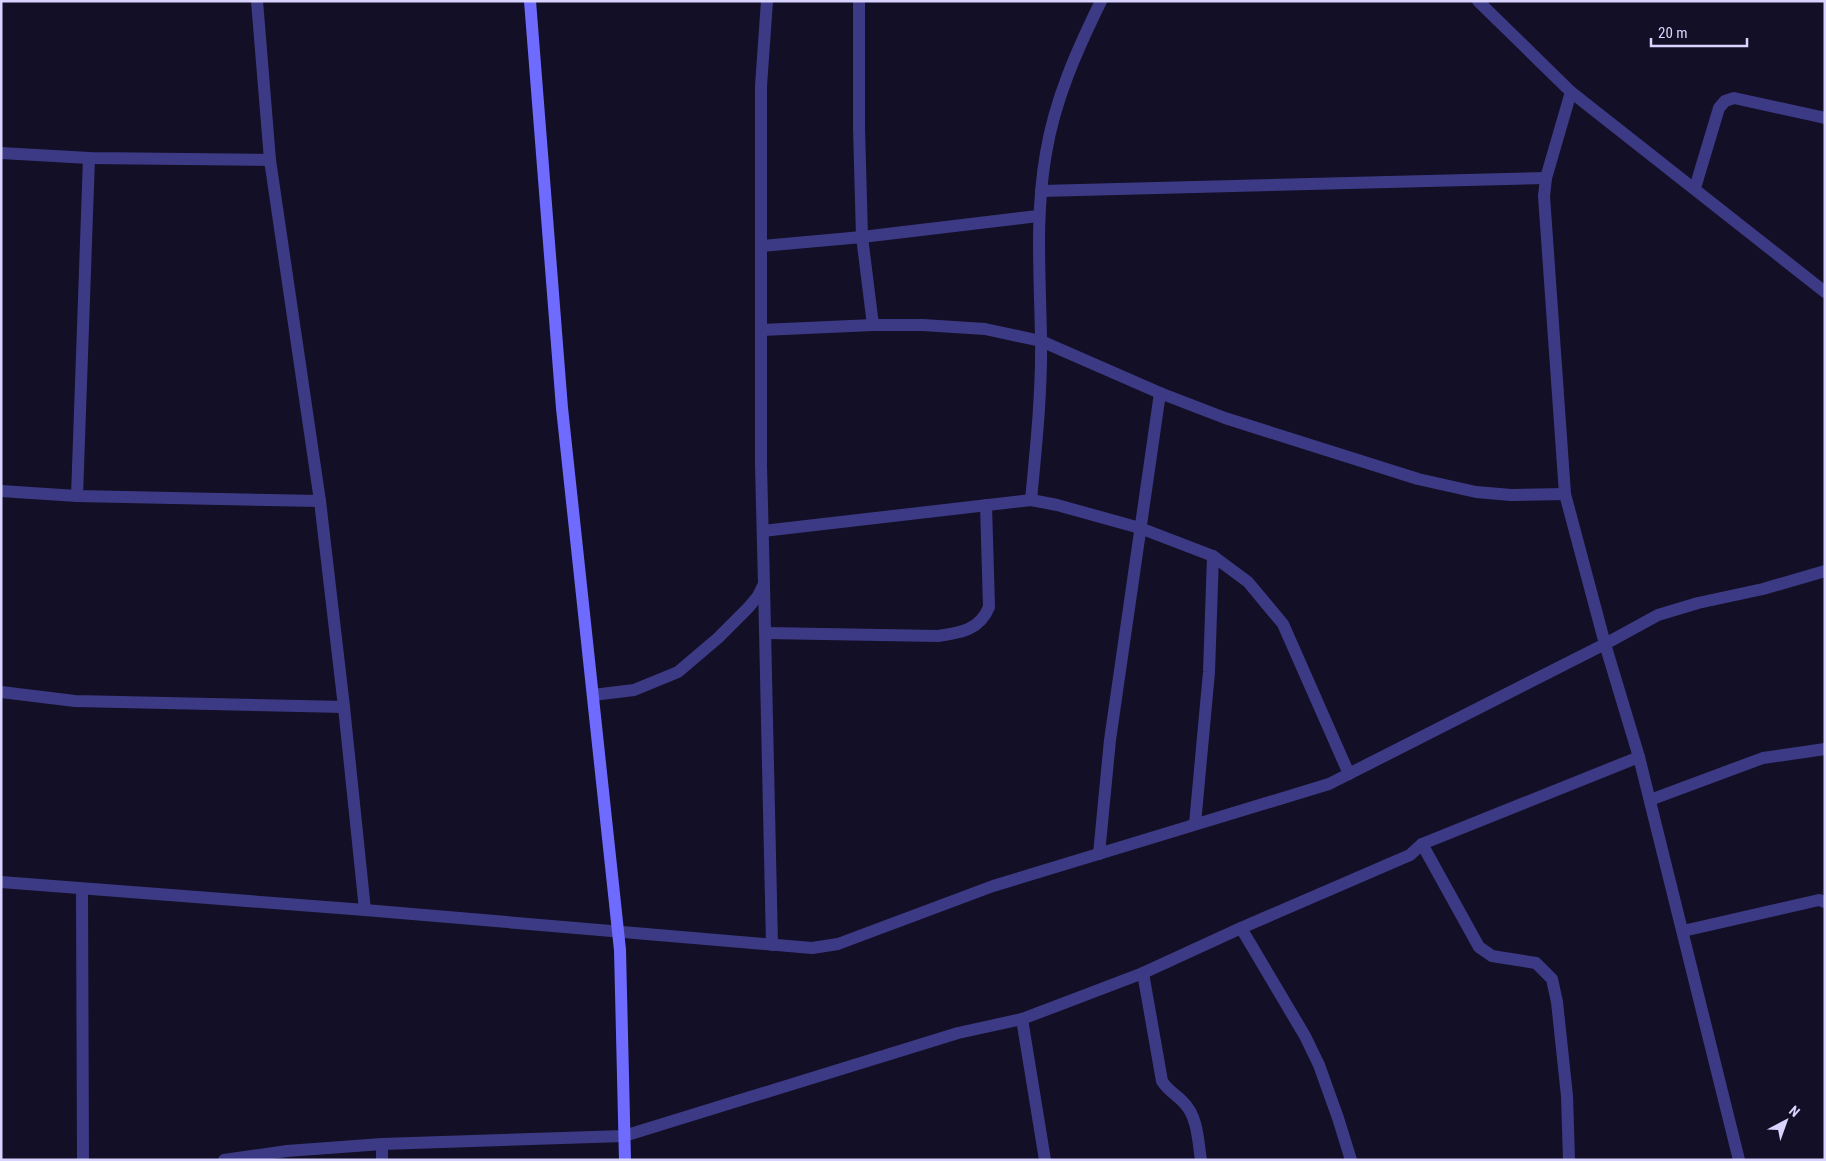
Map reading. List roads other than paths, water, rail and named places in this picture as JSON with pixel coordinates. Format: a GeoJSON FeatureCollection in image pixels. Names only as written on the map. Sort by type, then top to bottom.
{"type":"FeatureCollection","features":[{"type":"Feature","properties":{"kind":"street"},"geometry":{"type":"LineString","coordinates":[[257,1],[270,160],[320,501],[365,910]]}},
{"type":"Feature","properties":{"kind":"street"},"geometry":{"type":"LineString","coordinates":[[530,1],[562,408],[620,950],[625,1160]]}},
{"type":"Feature","properties":{"kind":"street"},"geometry":{"type":"LineString","coordinates":[[767,1],[761,86],[761,466],[772,945]]}},
{"type":"Feature","properties":{"kind":"street"},"geometry":{"type":"LineString","coordinates":[[859,1],[859,128],[862,238],[873,325]]}},
{"type":"Feature","properties":{"kind":"street"},"geometry":{"type":"LineString","coordinates":[[1031,500],[1041,341],[1038,216],[1046,153],[1061,91],[1082,40],[1101,1]]}},
{"type":"Feature","properties":{"kind":"street"},"geometry":{"type":"LineString","coordinates":[[1478,1],[1571,92],[1825,292]]}},
{"type":"Feature","properties":{"kind":"street"},"geometry":{"type":"LineString","coordinates":[[1571,92],[1546,178],[1544,196],[1565,494],[1605,644],[1639,757],[1739,1160]]}},
{"type":"Feature","properties":{"kind":"street"},"geometry":{"type":"LineString","coordinates":[[1695,188],[1720,108],[1725,101],[1734,98],[1825,118]]}},
{"type":"Feature","properties":{"kind":"street"},"geometry":{"type":"LineString","coordinates":[[1,153],[89,158],[270,160]]}},
{"type":"Feature","properties":{"kind":"street"},"geometry":{"type":"LineString","coordinates":[[77,496],[89,158]]}},
{"type":"Feature","properties":{"kind":"street"},"geometry":{"type":"LineString","coordinates":[[1041,191],[1546,178]]}},
{"type":"Feature","properties":{"kind":"street"},"geometry":{"type":"LineString","coordinates":[[761,246],[862,238],[1038,216]]}},
{"type":"Feature","properties":{"kind":"street"},"geometry":{"type":"LineString","coordinates":[[761,330],[873,325],[923,325],[985,329],[1041,341],[1160,393],[1225,418],[1418,479],[1476,492],[1510,495],[1565,494]]}},
{"type":"Feature","properties":{"kind":"street"},"geometry":{"type":"LineString","coordinates":[[1099,854],[1110,740],[1160,393]]}},
{"type":"Feature","properties":{"kind":"street"},"geometry":{"type":"LineString","coordinates":[[1,491],[77,496],[320,501]]}},
{"type":"Feature","properties":{"kind":"street"},"geometry":{"type":"LineString","coordinates":[[763,531],[1031,500],[1058,505],[1140,528],[1213,556],[1248,582],[1283,624],[1349,774]]}},
{"type":"Feature","properties":{"kind":"street"},"geometry":{"type":"LineString","coordinates":[[766,633],[938,636],[957,634],[974,628],[981,621],[989,607],[986,505]]}},
{"type":"Feature","properties":{"kind":"street"},"geometry":{"type":"LineString","coordinates":[[1195,824],[1209,672],[1213,556]]}},
{"type":"Feature","properties":{"kind":"street"},"geometry":{"type":"LineString","coordinates":[[1,882],[365,910],[812,948],[838,944],[993,886],[1328,784],[1605,644],[1658,615],[1698,603],[1763,589],[1825,571]]}},
{"type":"Feature","properties":{"kind":"street"},"geometry":{"type":"LineString","coordinates":[[593,695],[634,690],[678,672],[718,638],[742,614],[758,596],[764,584]]}},
{"type":"Feature","properties":{"kind":"street"},"geometry":{"type":"LineString","coordinates":[[1,692],[75,701],[344,707]]}},
{"type":"Feature","properties":{"kind":"street"},"geometry":{"type":"LineString","coordinates":[[1650,800],[1763,758],[1825,748]]}},
{"type":"Feature","properties":{"kind":"street"},"geometry":{"type":"LineString","coordinates":[[224,1160],[287,1151],[382,1144],[624,1136],[958,1033],[1022,1018],[1143,973],[1241,928],[1410,855],[1422,844],[1639,757]]}},
{"type":"Feature","properties":{"kind":"street"},"geometry":{"type":"LineString","coordinates":[[1422,844],[1480,947],[1492,956],[1536,963],[1552,979],[1557,1002],[1567,1096],[1569,1160]]}},
{"type":"Feature","properties":{"kind":"street"},"geometry":{"type":"LineString","coordinates":[[82,889],[83,1160]]}},
{"type":"Feature","properties":{"kind":"street"},"geometry":{"type":"LineString","coordinates":[[1682,931],[1820,900],[1825,902]]}},
{"type":"Feature","properties":{"kind":"street"},"geometry":{"type":"LineString","coordinates":[[1241,928],[1306,1036],[1338,1118],[1351,1160]]}},
{"type":"Feature","properties":{"kind":"street"},"geometry":{"type":"LineString","coordinates":[[1143,973],[1162,1081],[1166,1089],[1184,1102],[1190,1111],[1196,1126],[1201,1160]]}},
{"type":"Feature","properties":{"kind":"street"},"geometry":{"type":"LineString","coordinates":[[1022,1018],[1045,1160]]}},
{"type":"Feature","properties":{"kind":"street"},"geometry":{"type":"LineString","coordinates":[[382,1144],[382,1160]]}}]}
